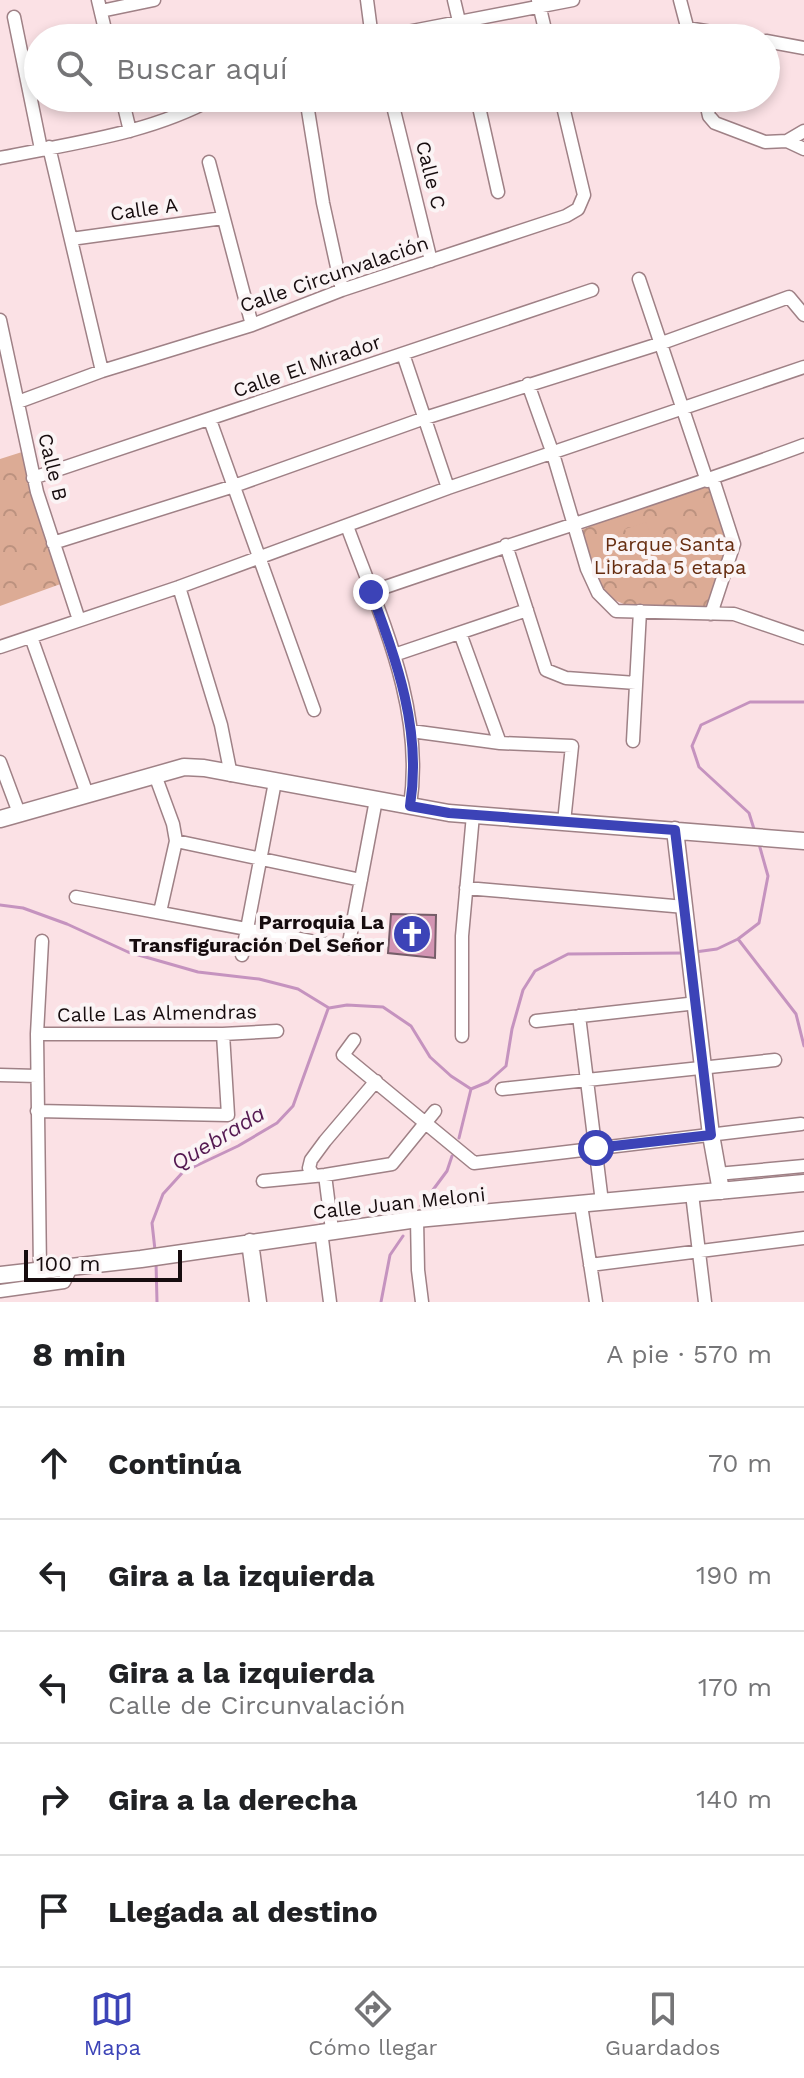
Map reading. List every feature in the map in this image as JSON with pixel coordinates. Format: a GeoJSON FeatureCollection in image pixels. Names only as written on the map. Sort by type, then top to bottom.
{"type":"FeatureCollection","features":[{"type":"Feature","properties":{"kind":"street"},"geometry":{"type":"LineString","coordinates":[[100,6],[154,0]]}},
{"type":"Feature","properties":{"kind":"street"},"geometry":{"type":"LineString","coordinates":[[367,0],[371,24]]}},
{"type":"Feature","properties":{"kind":"street"},"geometry":{"type":"LineString","coordinates":[[454,0],[460,24]]}},
{"type":"Feature","properties":{"kind":"street"},"geometry":{"type":"LineString","coordinates":[[440,24],[539,3],[573,0]]}},
{"type":"Feature","properties":{"kind":"street"},"geometry":{"type":"LineString","coordinates":[[680,0],[687,24]]}},
{"type":"Feature","properties":{"kind":"street"},"geometry":{"type":"LineString","coordinates":[[539,3],[544,24]]}},
{"type":"Feature","properties":{"kind":"street"},"geometry":{"type":"LineString","coordinates":[[14,17],[24,59]]}},
{"type":"Feature","properties":{"kind":"street"},"geometry":{"type":"LineString","coordinates":[[780,44],[804,48]]}},
{"type":"Feature","properties":{"kind":"street"},"geometry":{"type":"LineString","coordinates":[[36,112],[102,371]]}},
{"type":"Feature","properties":{"kind":"street"},"geometry":{"type":"LineString","coordinates":[[125,112],[130,131]]}},
{"type":"Feature","properties":{"kind":"street"},"geometry":{"type":"LineString","coordinates":[[0,158],[130,131],[184,112]]}},
{"type":"Feature","properties":{"kind":"street"},"geometry":{"type":"LineString","coordinates":[[308,112],[323,203],[342,290]]}},
{"type":"Feature","properties":{"kind":"street","name":"Calle C"},"geometry":{"type":"LineString","coordinates":[[394,112],[431,261]]}},
{"type":"Feature","properties":{"kind":"street"},"geometry":{"type":"LineString","coordinates":[[480,112],[498,192]]}},
{"type":"Feature","properties":{"kind":"street","name":"Calle Circunvalación"},"geometry":{"type":"LineString","coordinates":[[18,402],[566,216],[578,209],[584,195],[564,112]]}},
{"type":"Feature","properties":{"kind":"street"},"geometry":{"type":"LineString","coordinates":[[708,112],[722,127],[765,142],[787,141],[803,134]]}},
{"type":"Feature","properties":{"kind":"street"},"geometry":{"type":"LineString","coordinates":[[787,141],[804,149]]}},
{"type":"Feature","properties":{"kind":"street"},"geometry":{"type":"LineString","coordinates":[[209,162],[252,325]]}},
{"type":"Feature","properties":{"kind":"street","name":"Calle A"},"geometry":{"type":"LineString","coordinates":[[71,239],[223,218]]}},
{"type":"Feature","properties":{"kind":"street"},"geometry":{"type":"LineString","coordinates":[[639,279],[682,408],[734,544],[711,614]]}},
{"type":"Feature","properties":{"kind":"street","name":"Calle El Mirador"},"geometry":{"type":"LineString","coordinates":[[33,478],[592,290]]}},
{"type":"Feature","properties":{"kind":"street"},"geometry":{"type":"LineString","coordinates":[[53,543],[234,486],[528,384],[662,343],[789,297],[804,315]]}},
{"type":"Feature","properties":{"kind":"street","name":"Calle B"},"geometry":{"type":"LineString","coordinates":[[0,320],[33,478],[79,620]]}},
{"type":"Feature","properties":{"kind":"street"},"geometry":{"type":"LineString","coordinates":[[403,354],[448,488]]}},
{"type":"Feature","properties":{"kind":"street"},"geometry":{"type":"LineString","coordinates":[[0,647],[260,559],[448,488],[804,367]]}},
{"type":"Feature","properties":{"kind":"street"},"geometry":{"type":"LineString","coordinates":[[528,384],[553,454],[573,526],[598,593],[616,611],[734,614],[804,638]]}},
{"type":"Feature","properties":{"kind":"street"},"geometry":{"type":"LineString","coordinates":[[210,420],[314,710]]}},
{"type":"Feature","properties":{"kind":"street"},"geometry":{"type":"LineString","coordinates":[[371,592],[710,480],[804,445]]}},
{"type":"Feature","properties":{"kind":"street"},"geometry":{"type":"LineString","coordinates":[[347,526],[405,691],[414,776],[410,806]]}},
{"type":"Feature","properties":{"kind":"street"},"geometry":{"type":"LineString","coordinates":[[506,545],[546,670],[566,678],[636,683]]}},
{"type":"Feature","properties":{"kind":"street"},"geometry":{"type":"LineString","coordinates":[[179,587],[221,725],[231,775]]}},
{"type":"Feature","properties":{"kind":"street"},"geometry":{"type":"LineString","coordinates":[[394,655],[527,610]]}},
{"type":"Feature","properties":{"kind":"street"},"geometry":{"type":"LineString","coordinates":[[633,741],[640,611]]}},
{"type":"Feature","properties":{"kind":"street"},"geometry":{"type":"LineString","coordinates":[[460,633],[500,743]]}},
{"type":"Feature","properties":{"kind":"street"},"geometry":{"type":"LineString","coordinates":[[31,637],[87,794]]}},
{"type":"Feature","properties":{"kind":"street"},"geometry":{"type":"LineString","coordinates":[[411,731],[500,743],[572,746],[564,822]]}},
{"type":"Feature","properties":{"kind":"street"},"geometry":{"type":"LineString","coordinates":[[0,762],[19,813]]}},
{"type":"Feature","properties":{"kind":"street"},"geometry":{"type":"LineString","coordinates":[[0,819],[184,767],[473,815],[742,835],[774,838],[804,846]]}},
{"type":"Feature","properties":{"kind":"street"},"geometry":{"type":"LineString","coordinates":[[155,775],[176,841],[160,912]]}},
{"type":"Feature","properties":{"kind":"street"},"geometry":{"type":"LineString","coordinates":[[242,955],[275,782]]}},
{"type":"Feature","properties":{"kind":"street"},"geometry":{"type":"LineString","coordinates":[[76,897],[348,948],[376,800]]}},
{"type":"Feature","properties":{"kind":"street"},"geometry":{"type":"LineString","coordinates":[[462,1036],[462,936],[473,815]]}},
{"type":"Feature","properties":{"kind":"street"},"geometry":{"type":"LineString","coordinates":[[675,830],[719,1182],[804,1166]]}},
{"type":"Feature","properties":{"kind":"street"},"geometry":{"type":"LineString","coordinates":[[176,841],[361,880]]}},
{"type":"Feature","properties":{"kind":"street"},"geometry":{"type":"LineString","coordinates":[[466,888],[685,907]]}},
{"type":"Feature","properties":{"kind":"street"},"geometry":{"type":"LineString","coordinates":[[40,1271],[37,1034],[42,941]]}},
{"type":"Feature","properties":{"kind":"street"},"geometry":{"type":"LineString","coordinates":[[536,1021],[697,1003]]}},
{"type":"Feature","properties":{"kind":"street"},"geometry":{"type":"LineString","coordinates":[[579,1016],[602,1202]]}},
{"type":"Feature","properties":{"kind":"street","name":"Calle Las Almendras"},"geometry":{"type":"LineString","coordinates":[[37,1034],[277,1031]]}},
{"type":"Feature","properties":{"kind":"street"},"geometry":{"type":"LineString","coordinates":[[37,1111],[228,1115],[223,1034]]}},
{"type":"Feature","properties":{"kind":"street"},"geometry":{"type":"LineString","coordinates":[[354,1040],[343,1055],[474,1163],[801,1124]]}},
{"type":"Feature","properties":{"kind":"street"},"geometry":{"type":"LineString","coordinates":[[502,1089],[775,1060]]}},
{"type":"Feature","properties":{"kind":"street"},"geometry":{"type":"LineString","coordinates":[[0,1075],[37,1076]]}},
{"type":"Feature","properties":{"kind":"street"},"geometry":{"type":"LineString","coordinates":[[330,1302],[327,1230],[319,1176],[309,1168],[311,1160],[347,1119],[358,1099],[376,1081]]}},
{"type":"Feature","properties":{"kind":"street"},"geometry":{"type":"LineString","coordinates":[[263,1181],[392,1164],[435,1111]]}},
{"type":"Feature","properties":{"kind":"street","name":"Calle Juan Meloni"},"geometry":{"type":"LineString","coordinates":[[0,1275],[141,1259],[417,1219],[692,1194],[719,1182],[804,1183]]}},
{"type":"Feature","properties":{"kind":"street"},"geometry":{"type":"LineString","coordinates":[[804,1183],[804,1189]]}},
{"type":"Feature","properties":{"kind":"street"},"geometry":{"type":"LineString","coordinates":[[692,1194],[705,1302]]}},
{"type":"Feature","properties":{"kind":"street"},"geometry":{"type":"LineString","coordinates":[[581,1205],[592,1302]]}},
{"type":"Feature","properties":{"kind":"street"},"geometry":{"type":"LineString","coordinates":[[417,1219],[422,1302]]}},
{"type":"Feature","properties":{"kind":"street"},"geometry":{"type":"LineString","coordinates":[[590,1265],[804,1238]]}},
{"type":"Feature","properties":{"kind":"street"},"geometry":{"type":"LineString","coordinates":[[247,1302],[258,1302],[250,1242]]}},
{"type":"Feature","properties":{"kind":"street"},"geometry":{"type":"LineString","coordinates":[[0,1291],[64,1282],[71,1268]]}},
{"type":"Feature","properties":{"kind":"green space"},"geometry":{"type":"Polygon","coordinates":[[[22,452],[66,582],[0,606],[0,459],[22,452]]]}},
{"type":"Feature","properties":{"kind":"green space","name":"Parque Santa Librada 5 etapa"},"geometry":{"type":"Polygon","coordinates":[[[707,481],[734,544],[711,614],[640,611],[598,593],[581,530],[707,481]]]}},
{"type":"Feature","properties":{"kind":"green space"},"geometry":{"type":"Polygon","coordinates":[[[646,522],[660,560],[639,569],[625,529],[646,522]]]}},
{"type":"Feature","properties":{"kind":"building","name":"Parroquia La Transfiguración Del Señor"},"geometry":{"type":"Polygon","coordinates":[[[391,914],[436,915],[435,958],[388,953],[391,914]]]}},
{"type":"Feature","properties":{"kind":"waterway"},"geometry":{"type":"LineString","coordinates":[[754,829],[749,813],[699,767],[692,746],[701,725],[750,702],[804,702]]}},
{"type":"Feature","properties":{"kind":"waterway"},"geometry":{"type":"LineString","coordinates":[[695,952],[717,949],[738,939],[759,923],[768,876],[759,844]]}},
{"type":"Feature","properties":{"kind":"waterway"},"geometry":{"type":"LineString","coordinates":[[0,905],[23,908],[128,952],[198,972],[259,979],[298,989],[329,1008],[347,1005],[383,1007],[411,1026],[430,1057],[471,1089],[488,1082],[506,1066],[523,990],[535,971],[568,954],[684,953]]}},
{"type":"Feature","properties":{"kind":"waterway"},"geometry":{"type":"LineString","coordinates":[[738,939],[796,1014],[804,1046]]}},
{"type":"Feature","properties":{"kind":"waterway","name":"Quebrada"},"geometry":{"type":"LineString","coordinates":[[155,1250],[152,1223],[163,1194],[183,1172],[277,1123],[293,1106],[328,1009]]}},
{"type":"Feature","properties":{"kind":"waterway","name":"Quebrada"},"geometry":{"type":"LineString","coordinates":[[459,1138],[471,1089]]}},
{"type":"Feature","properties":{"kind":"waterway","name":"Quebrada"},"geometry":{"type":"LineString","coordinates":[[421,1206],[447,1171],[452,1156]]}},
{"type":"Feature","properties":{"kind":"waterway","name":"Quebrada"},"geometry":{"type":"LineString","coordinates":[[381,1302],[390,1255],[403,1236]]}},
{"type":"Feature","properties":{"kind":"waterway","name":"Quebrada"},"geometry":{"type":"LineString","coordinates":[[156,1262],[157,1302]]}},
{"type":"Feature","properties":{"kind":"place","name":"Parroquia La Transfiguración Del Señor"},"geometry":{"type":"Point","coordinates":[412,934]}},
{"type":"Feature","properties":{"kind":"route"},"geometry":{"type":"LineString","coordinates":[[371,592],[405,691],[414,776],[410,806],[449,813],[675,830],[711,1135],[596,1148]]}}]}
